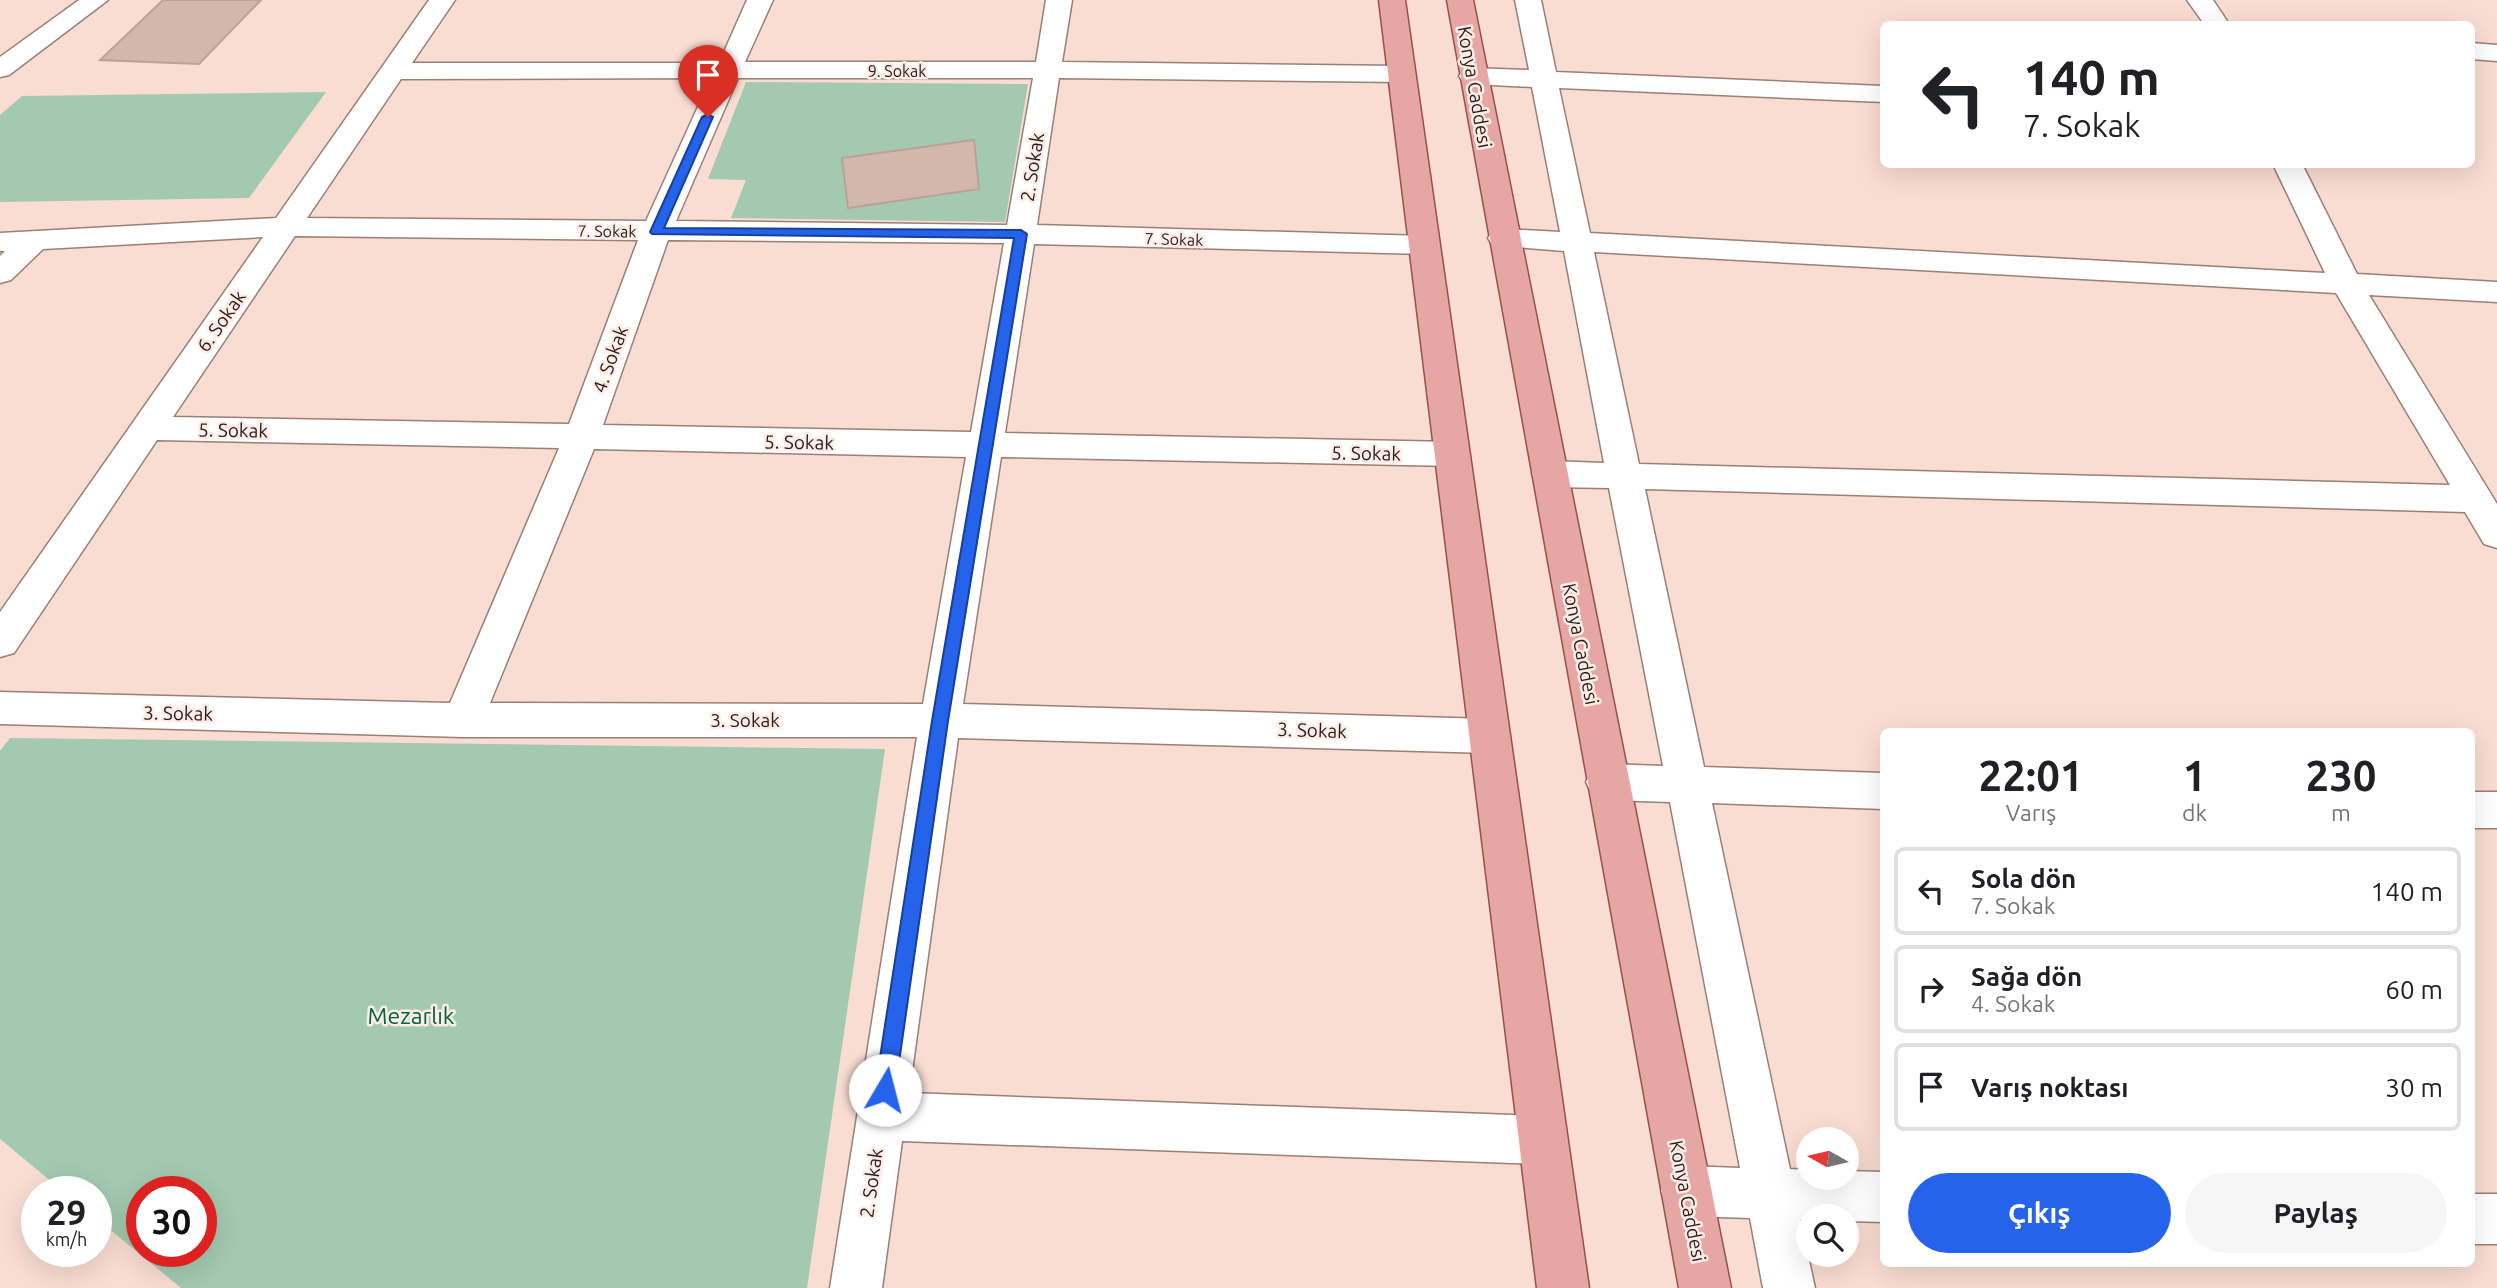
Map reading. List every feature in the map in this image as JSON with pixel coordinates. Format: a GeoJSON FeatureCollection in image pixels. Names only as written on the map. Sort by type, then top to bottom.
{"type":"FeatureCollection","features":[{"type":"Feature","properties":{"kind":"main road"},"geometry":{"type":"LineString","coordinates":[[1392,0],[1563,1288]]}},
{"type":"Feature","properties":{"kind":"main road","name":"Konya Caddesi"},"geometry":{"type":"LineString","coordinates":[[1460,0],[1472,76],[1705,1288]]}},
{"type":"Feature","properties":{"kind":"street"},"geometry":{"type":"LineString","coordinates":[[0,69],[95,0]]}},
{"type":"Feature","properties":{"kind":"street","name":"6. Sokak"},"geometry":{"type":"LineString","coordinates":[[0,642],[442,0]]}},
{"type":"Feature","properties":{"kind":"street","name":"4. Sokak"},"geometry":{"type":"LineString","coordinates":[[463,720],[581,438],[656,232],[760,0]]}},
{"type":"Feature","properties":{"kind":"street","name":"2. Sokak"},"geometry":{"type":"LineString","coordinates":[[856,1288],[940,721],[1059,0]]}},
{"type":"Feature","properties":{"kind":"street"},"geometry":{"type":"LineString","coordinates":[[1528,0],[1789,1288]]}},
{"type":"Feature","properties":{"kind":"street"},"geometry":{"type":"LineString","coordinates":[[2200,0],[2214,21]]}},
{"type":"Feature","properties":{"kind":"street"},"geometry":{"type":"LineString","coordinates":[[2475,51],[2497,53]]}},
{"type":"Feature","properties":{"kind":"street","name":"9. Sokak"},"geometry":{"type":"LineString","coordinates":[[393,71],[1048,70],[1401,74]]}},
{"type":"Feature","properties":{"kind":"street"},"geometry":{"type":"LineString","coordinates":[[1472,76],[1880,94]]}},
{"type":"Feature","properties":{"kind":"street"},"geometry":{"type":"LineString","coordinates":[[2289,168],[2345,282],[2497,534]]}},
{"type":"Feature","properties":{"kind":"street","name":"7. Sokak"},"geometry":{"type":"LineString","coordinates":[[0,242],[285,227],[1021,234],[1424,246]]}},
{"type":"Feature","properties":{"kind":"street"},"geometry":{"type":"LineString","coordinates":[[1503,238],[2497,292]]}},
{"type":"Feature","properties":{"kind":"street"},"geometry":{"type":"LineString","coordinates":[[0,274],[33,242]]}},
{"type":"Feature","properties":{"kind":"street","name":"5. Sokak"},"geometry":{"type":"LineString","coordinates":[[147,428],[1452,454]]}},
{"type":"Feature","properties":{"kind":"street"},"geometry":{"type":"LineString","coordinates":[[1549,474],[2475,499]]}},
{"type":"Feature","properties":{"kind":"street","name":"3. Sokak"},"geometry":{"type":"LineString","coordinates":[[0,708],[463,720],[940,721],[1489,736]]}},
{"type":"Feature","properties":{"kind":"street"},"geometry":{"type":"LineString","coordinates":[[1607,782],[1880,791]]}},
{"type":"Feature","properties":{"kind":"street"},"geometry":{"type":"LineString","coordinates":[[2475,810],[2497,810]]}},
{"type":"Feature","properties":{"kind":"street"},"geometry":{"type":"LineString","coordinates":[[881,1116],[1543,1140]]}},
{"type":"Feature","properties":{"kind":"street"},"geometry":{"type":"LineString","coordinates":[[1686,1191],[1880,1197]]}},
{"type":"Feature","properties":{"kind":"street"},"geometry":{"type":"LineString","coordinates":[[2475,1219],[2497,1219]]}},
{"type":"Feature","properties":{"kind":"green space"},"geometry":{"type":"Polygon","coordinates":[[[746,82],[1028,84],[1005,222],[731,218],[746,180],[708,179],[746,82]]]}},
{"type":"Feature","properties":{"kind":"green space"},"geometry":{"type":"Polygon","coordinates":[[[326,92],[249,198],[0,202],[0,115],[22,96],[326,92]]]}},
{"type":"Feature","properties":{"kind":"green space","name":"Mezarlık"},"geometry":{"type":"Polygon","coordinates":[[[10,738],[885,749],[807,1288],[181,1288],[156,1267],[217,1267],[217,1176],[126,1176],[126,1243],[112,1231],[112,1176],[45,1176],[0,1139],[0,751],[10,738]]]}},
{"type":"Feature","properties":{"kind":"building"},"geometry":{"type":"Polygon","coordinates":[[[163,0],[261,0],[199,64],[100,60],[163,0]]]}},
{"type":"Feature","properties":{"kind":"building"},"geometry":{"type":"Polygon","coordinates":[[[974,140],[979,189],[848,208],[842,158],[974,140]]]}},
{"type":"Feature","properties":{"kind":"route"},"geometry":{"type":"LineString","coordinates":[[708,117],[656,232],[1021,234],[940,721],[885,1090]]}}]}
